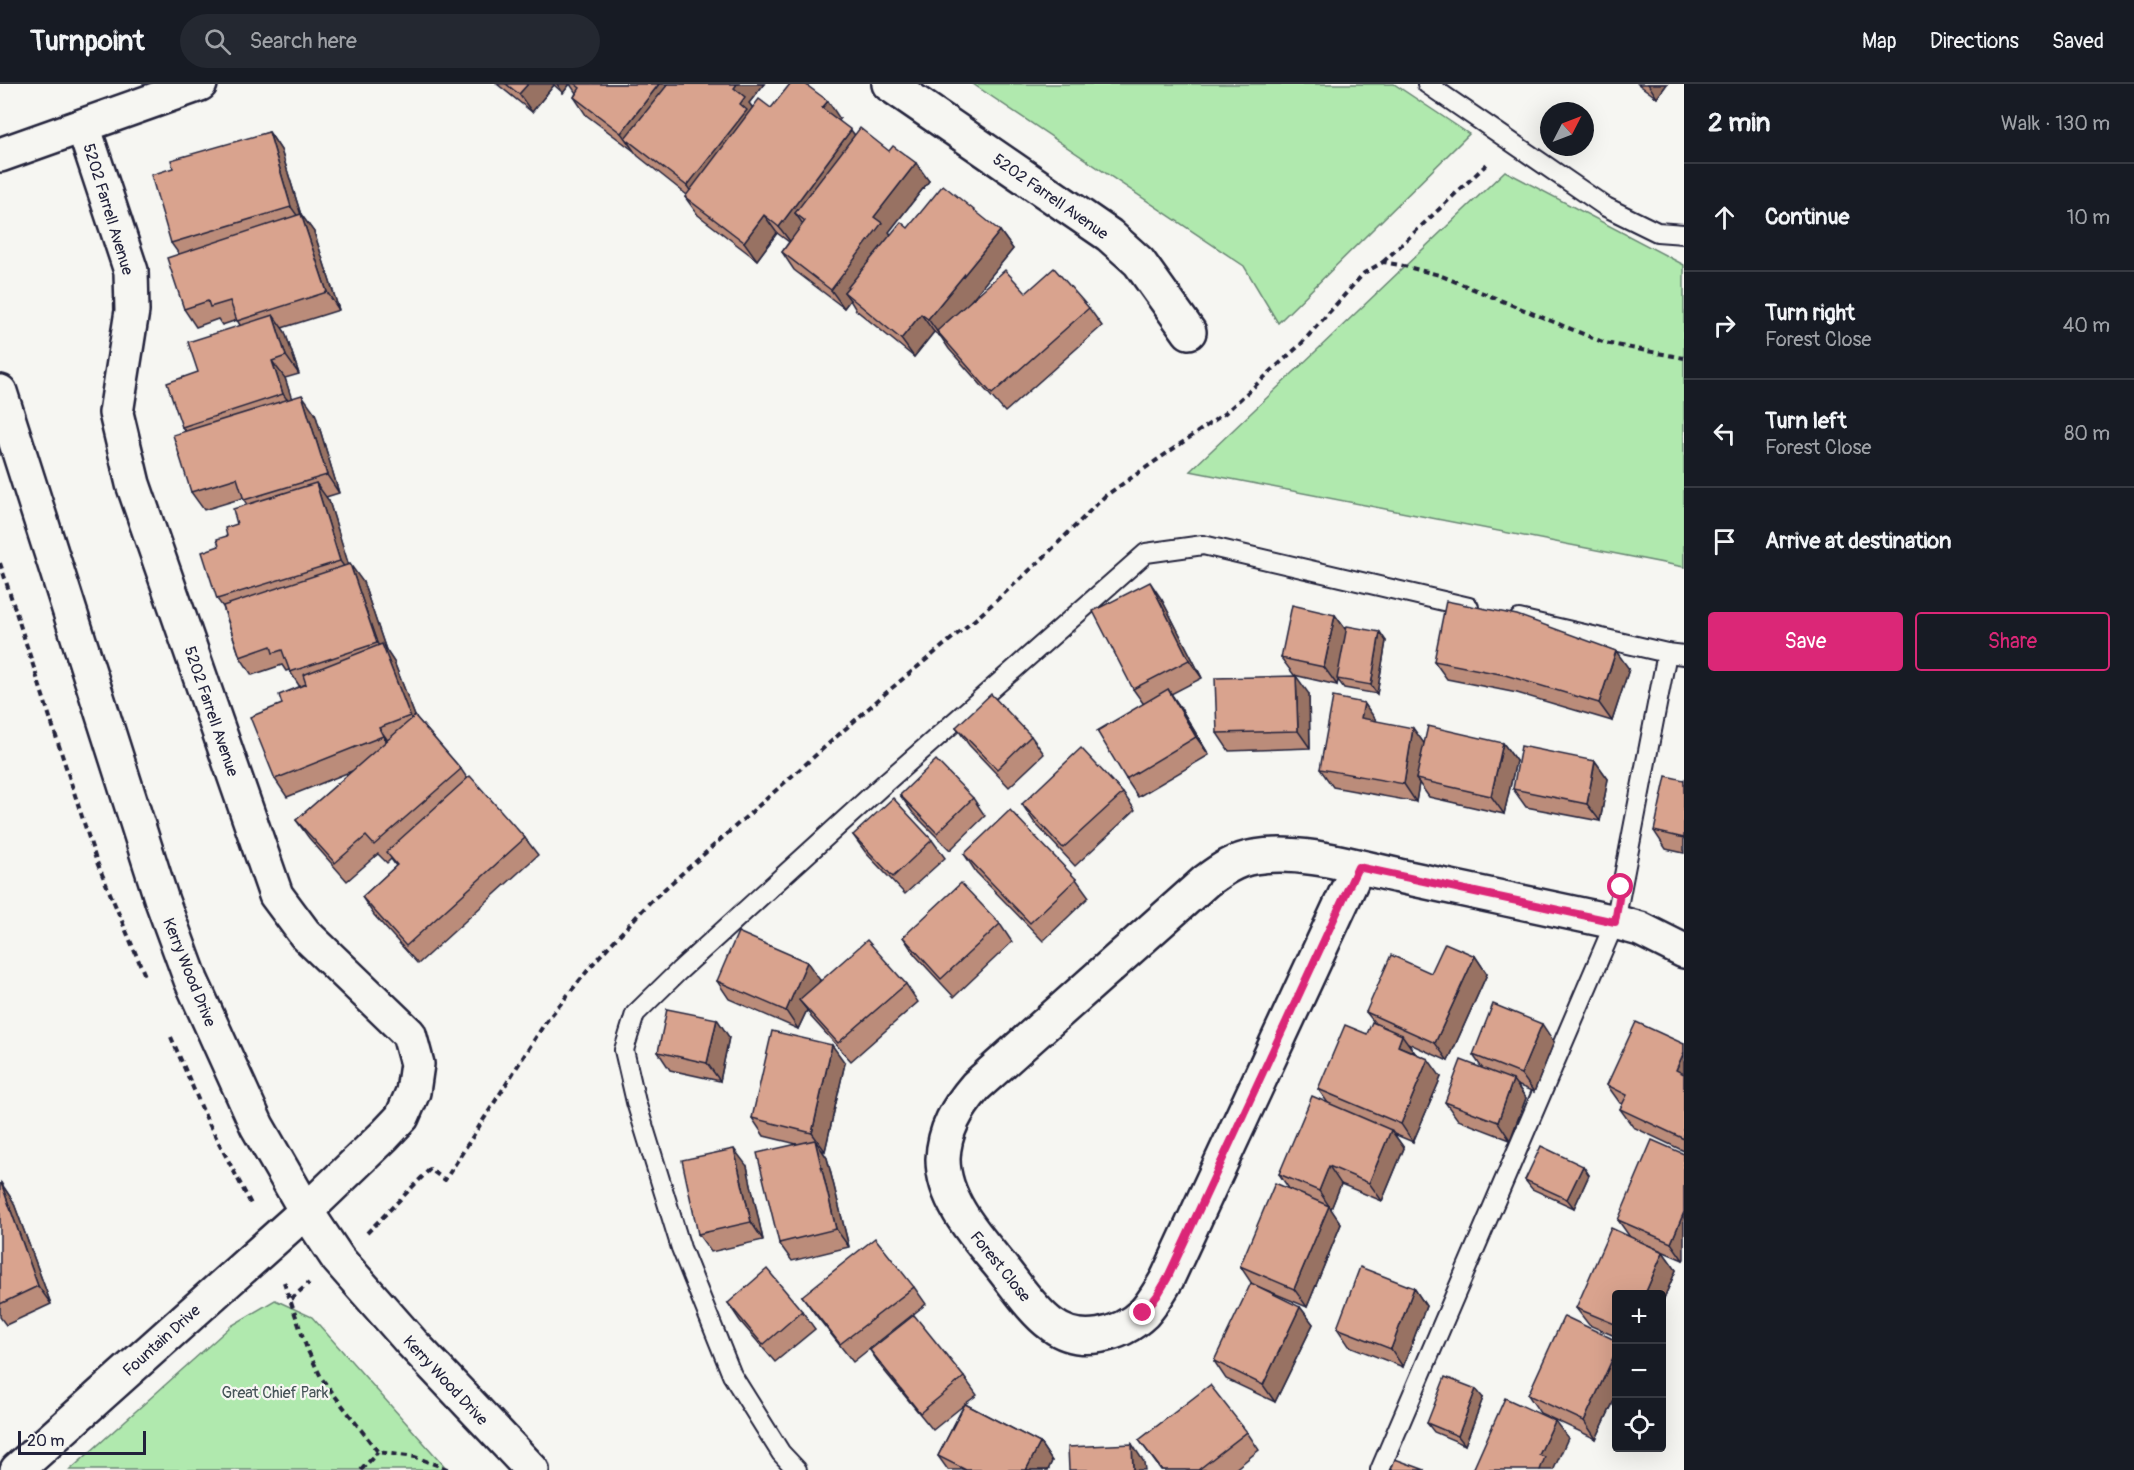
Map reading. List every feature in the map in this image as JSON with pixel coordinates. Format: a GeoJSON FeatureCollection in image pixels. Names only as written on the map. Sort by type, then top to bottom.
{"type":"FeatureCollection","features":[{"type":"Feature","properties":{"kind":"street","name":"5202 Farrell Avenue"},"geometry":{"type":"LineString","coordinates":[[0,155],[200,84]]}},
{"type":"Feature","properties":{"kind":"street","name":"5202 Farrell Avenue"},"geometry":{"type":"LineString","coordinates":[[890,84],[1109,236],[1139,262],[1189,332]]}},
{"type":"Feature","properties":{"kind":"street","name":"5202 Farrell Avenue"},"geometry":{"type":"LineString","coordinates":[[83,126],[131,271],[132,311],[116,413],[122,444],[133,484],[276,895],[305,934],[410,1034],[417,1064],[413,1092],[402,1117],[306,1211]]}},
{"type":"Feature","properties":{"kind":"street","name":"Kerry Wood Drive"},"geometry":{"type":"LineString","coordinates":[[0,392],[162,901],[191,980],[257,1126],[306,1211],[338,1259],[411,1343],[532,1470]]}},
{"type":"Feature","properties":{"kind":"street","name":"Forest Close"},"geometry":{"type":"LineString","coordinates":[[1358,867],[1167,1279],[1157,1296],[1143,1313],[1125,1328],[1106,1335],[1089,1338],[1071,1335],[1052,1326],[971,1230],[948,1186],[943,1162],[945,1139],[951,1122],[963,1101],[1003,1063],[1197,889],[1236,861],[1255,856],[1294,855],[1358,867],[1615,922],[1640,930],[1684,951]]}},
{"type":"Feature","properties":{"kind":"street","name":"Fountain Drive"},"geometry":{"type":"LineString","coordinates":[[16,1470],[306,1211]]}},
{"type":"Feature","properties":{"kind":"lane"},"geometry":{"type":"LineString","coordinates":[[1426,84],[1606,207],[1657,232],[1684,234]]}},
{"type":"Feature","properties":{"kind":"lane"},"geometry":{"type":"LineString","coordinates":[[797,1470],[781,1453],[732,1375],[681,1248],[636,1101],[624,1050],[635,1014],[678,971],[885,783],[1146,553],[1203,545],[1481,610]]}},
{"type":"Feature","properties":{"kind":"lane"},"geometry":{"type":"LineString","coordinates":[[1380,1470],[1615,922],[1675,654],[1504,615]]}},
{"type":"Feature","properties":{"kind":"path"},"geometry":{"type":"LineString","coordinates":[[1383,262],[1510,141]]}},
{"type":"Feature","properties":{"kind":"path"},"geometry":{"type":"LineString","coordinates":[[291,1299],[307,1349],[322,1379],[378,1452],[415,1457],[450,1470]]}},
{"type":"Feature","properties":{"kind":"path"},"geometry":{"type":"LineString","coordinates":[[362,1470],[378,1452]]}},
{"type":"Feature","properties":{"kind":"green space"},"geometry":{"type":"Polygon","coordinates":[[[973,84],[1394,84],[1469,134],[1278,323],[1244,266],[973,84]]]}},
{"type":"Feature","properties":{"kind":"green space"},"geometry":{"type":"Polygon","coordinates":[[[1505,171],[1684,265],[1684,567],[1190,471],[1505,171]]]}},
{"type":"Feature","properties":{"kind":"green space","name":"Great Chief Park"},"geometry":{"type":"Polygon","coordinates":[[[275,1300],[312,1317],[448,1470],[70,1470],[231,1326],[275,1300]]]}},
{"type":"Feature","properties":{"kind":"building"},"geometry":{"type":"Polygon","coordinates":[[[506,84],[528,84],[519,94],[506,84]]]}},
{"type":"Feature","properties":{"kind":"building"},"geometry":{"type":"Polygon","coordinates":[[[575,84],[659,84],[621,133],[574,97],[580,88],[575,84]]]}},
{"type":"Feature","properties":{"kind":"building"},"geometry":{"type":"Polygon","coordinates":[[[668,84],[737,84],[734,88],[745,97],[740,104],[747,110],[687,186],[625,138],[668,84]]]}},
{"type":"Feature","properties":{"kind":"building"},"geometry":{"type":"Polygon","coordinates":[[[790,84],[805,84],[828,101],[822,108],[851,130],[779,227],[764,215],[744,242],[685,197],[759,99],[771,108],[790,84]]]}},
{"type":"Feature","properties":{"kind":"building"},"geometry":{"type":"Polygon","coordinates":[[[860,128],[889,151],[893,146],[916,163],[874,217],[882,223],[831,290],[782,252],[805,221],[795,213],[860,128]]]}},
{"type":"Feature","properties":{"kind":"building"},"geometry":{"type":"Polygon","coordinates":[[[269,132],[291,207],[171,243],[151,175],[173,168],[171,160],[269,132]]]}},
{"type":"Feature","properties":{"kind":"building"},"geometry":{"type":"Polygon","coordinates":[[[943,185],[1000,231],[928,319],[921,314],[901,339],[844,292],[901,222],[908,228],[943,185]]]}},
{"type":"Feature","properties":{"kind":"building"},"geometry":{"type":"Polygon","coordinates":[[[301,214],[327,292],[237,321],[230,301],[210,307],[208,301],[184,309],[167,258],[301,214]]]}},
{"type":"Feature","properties":{"kind":"building"},"geometry":{"type":"Polygon","coordinates":[[[1054,268],[1089,308],[992,394],[937,331],[1005,270],[1026,293],[1054,268]]]}},
{"type":"Feature","properties":{"kind":"building"},"geometry":{"type":"Polygon","coordinates":[[[273,315],[286,356],[272,361],[283,394],[182,427],[167,383],[198,372],[188,342],[273,315]]]}},
{"type":"Feature","properties":{"kind":"building"},"geometry":{"type":"Polygon","coordinates":[[[302,395],[327,475],[244,500],[237,478],[191,492],[173,435],[302,395]]]}},
{"type":"Feature","properties":{"kind":"building"},"geometry":{"type":"Polygon","coordinates":[[[316,483],[340,561],[217,599],[202,552],[219,546],[217,539],[227,536],[225,528],[237,524],[233,509],[316,483]]]}},
{"type":"Feature","properties":{"kind":"building"},"geometry":{"type":"Polygon","coordinates":[[[350,564],[377,643],[290,672],[282,650],[273,653],[271,646],[240,657],[223,606],[350,564]]]}},
{"type":"Feature","properties":{"kind":"building"},"geometry":{"type":"Polygon","coordinates":[[[1150,582],[1189,660],[1133,689],[1093,611],[1150,582]]]}},
{"type":"Feature","properties":{"kind":"building"},"geometry":{"type":"Polygon","coordinates":[[[1446,601],[1517,615],[1616,651],[1599,703],[1505,675],[1434,661],[1446,601]]]}},
{"type":"Feature","properties":{"kind":"building"},"geometry":{"type":"Polygon","coordinates":[[[1292,605],[1335,615],[1324,667],[1281,658],[1292,605]]]}},
{"type":"Feature","properties":{"kind":"building"},"geometry":{"type":"Polygon","coordinates":[[[1347,626],[1380,632],[1371,685],[1337,679],[1347,626]]]}},
{"type":"Feature","properties":{"kind":"building"},"geometry":{"type":"Polygon","coordinates":[[[382,644],[410,716],[379,728],[383,736],[275,779],[250,717],[282,704],[279,695],[306,684],[303,675],[382,644]]]}},
{"type":"Feature","properties":{"kind":"building"},"geometry":{"type":"Polygon","coordinates":[[[1296,676],[1298,731],[1217,733],[1215,678],[1296,676]]]}},
{"type":"Feature","properties":{"kind":"building"},"geometry":{"type":"Polygon","coordinates":[[[1168,689],[1196,737],[1126,779],[1097,731],[1168,689]]]}},
{"type":"Feature","properties":{"kind":"building"},"geometry":{"type":"Polygon","coordinates":[[[991,694],[1031,736],[997,769],[956,727],[991,694]]]}},
{"type":"Feature","properties":{"kind":"building"},"geometry":{"type":"Polygon","coordinates":[[[1333,697],[1364,703],[1361,718],[1413,728],[1404,784],[1320,769],[1333,697]]]}},
{"type":"Feature","properties":{"kind":"building"},"geometry":{"type":"Polygon","coordinates":[[[415,716],[461,769],[374,845],[366,836],[335,863],[296,820],[415,716]]]}},
{"type":"Feature","properties":{"kind":"building"},"geometry":{"type":"Polygon","coordinates":[[[1428,726],[1503,743],[1491,796],[1416,779],[1428,726]]]}},
{"type":"Feature","properties":{"kind":"building"},"geometry":{"type":"Polygon","coordinates":[[[1521,746],[1595,761],[1587,804],[1513,789],[1521,746]]]}},
{"type":"Feature","properties":{"kind":"building"},"geometry":{"type":"Polygon","coordinates":[[[1081,748],[1123,793],[1063,848],[1022,804],[1081,748]]]}},
{"type":"Feature","properties":{"kind":"building"},"geometry":{"type":"Polygon","coordinates":[[[936,760],[973,798],[937,833],[900,795],[936,760]]]}},
{"type":"Feature","properties":{"kind":"building"},"geometry":{"type":"Polygon","coordinates":[[[470,776],[525,838],[406,946],[362,897],[397,865],[386,852],[470,776]]]}},
{"type":"Feature","properties":{"kind":"building"},"geometry":{"type":"Polygon","coordinates":[[[1666,776],[1684,780],[1684,838],[1654,831],[1666,776]]]}},
{"type":"Feature","properties":{"kind":"building"},"geometry":{"type":"Polygon","coordinates":[[[893,798],[932,840],[893,877],[853,835],[893,798]]]}},
{"type":"Feature","properties":{"kind":"building"},"geometry":{"type":"Polygon","coordinates":[[[1010,810],[1076,879],[1030,923],[964,854],[1010,810]]]}},
{"type":"Feature","properties":{"kind":"building"},"geometry":{"type":"Polygon","coordinates":[[[961,883],[1000,924],[941,979],[903,937],[961,883]]]}},
{"type":"Feature","properties":{"kind":"building"},"geometry":{"type":"Polygon","coordinates":[[[738,932],[807,962],[786,1011],[717,981],[738,932]]]}},
{"type":"Feature","properties":{"kind":"building"},"geometry":{"type":"Polygon","coordinates":[[[867,940],[906,984],[838,1043],[799,1000],[867,940]]]}},
{"type":"Feature","properties":{"kind":"building"},"geometry":{"type":"Polygon","coordinates":[[[1445,943],[1475,956],[1435,1043],[1366,1012],[1391,955],[1431,973],[1445,943]]]}},
{"type":"Feature","properties":{"kind":"building"},"geometry":{"type":"Polygon","coordinates":[[[1493,1004],[1542,1024],[1521,1074],[1473,1055],[1493,1004]]]}},
{"type":"Feature","properties":{"kind":"building"},"geometry":{"type":"Polygon","coordinates":[[[667,1009],[717,1019],[707,1063],[658,1052],[667,1009]]]}},
{"type":"Feature","properties":{"kind":"building"},"geometry":{"type":"Polygon","coordinates":[[[1372,1022],[1402,1035],[1398,1046],[1428,1059],[1401,1124],[1318,1089],[1345,1025],[1367,1034],[1372,1022]]]}},
{"type":"Feature","properties":{"kind":"building"},"geometry":{"type":"Polygon","coordinates":[[[1636,1022],[1684,1044],[1684,1052],[1676,1070],[1684,1074],[1684,1139],[1620,1109],[1627,1095],[1607,1085],[1636,1022]]]}},
{"type":"Feature","properties":{"kind":"building"},"geometry":{"type":"Polygon","coordinates":[[[772,1031],[832,1045],[812,1133],[752,1118],[772,1031]]]}},
{"type":"Feature","properties":{"kind":"building"},"geometry":{"type":"Polygon","coordinates":[[[1461,1060],[1513,1080],[1498,1122],[1445,1102],[1461,1060]]]}},
{"type":"Feature","properties":{"kind":"building"},"geometry":{"type":"Polygon","coordinates":[[[1312,1096],[1391,1130],[1369,1183],[1329,1166],[1319,1191],[1279,1174],[1312,1096]]]}},
{"type":"Feature","properties":{"kind":"building"},"geometry":{"type":"Polygon","coordinates":[[[815,1140],[836,1229],[779,1243],[757,1153],[815,1140]]]}},
{"type":"Feature","properties":{"kind":"building"},"geometry":{"type":"Polygon","coordinates":[[[1652,1140],[1684,1154],[1684,1212],[1671,1243],[1618,1220],[1652,1140]]]}},
{"type":"Feature","properties":{"kind":"building"},"geometry":{"type":"Polygon","coordinates":[[[1541,1146],[1583,1166],[1567,1199],[1525,1180],[1541,1146]]]}},
{"type":"Feature","properties":{"kind":"building"},"geometry":{"type":"Polygon","coordinates":[[[734,1149],[751,1222],[698,1234],[682,1160],[734,1149]]]}},
{"type":"Feature","properties":{"kind":"building"},"geometry":{"type":"Polygon","coordinates":[[[1275,1183],[1329,1206],[1294,1289],[1240,1266],[1275,1183]]]}},
{"type":"Feature","properties":{"kind":"building"},"geometry":{"type":"Polygon","coordinates":[[[0,1184],[38,1286],[0,1304],[0,1184]]]}},
{"type":"Feature","properties":{"kind":"building"},"geometry":{"type":"Polygon","coordinates":[[[1611,1228],[1663,1252],[1647,1290],[1612,1290],[1612,1323],[1576,1308],[1611,1228]]]}},
{"type":"Feature","properties":{"kind":"building"},"geometry":{"type":"Polygon","coordinates":[[[875,1238],[914,1287],[840,1344],[802,1296],[875,1238]]]}},
{"type":"Feature","properties":{"kind":"building"},"geometry":{"type":"Polygon","coordinates":[[[1360,1267],[1414,1288],[1391,1349],[1337,1328],[1360,1267]]]}},
{"type":"Feature","properties":{"kind":"building"},"geometry":{"type":"Polygon","coordinates":[[[767,1269],[802,1311],[763,1345],[728,1303],[767,1269]]]}},
{"type":"Feature","properties":{"kind":"building"},"geometry":{"type":"Polygon","coordinates":[[[1251,1283],[1300,1307],[1263,1385],[1214,1361],[1251,1283]]]}},
{"type":"Feature","properties":{"kind":"building"},"geometry":{"type":"Polygon","coordinates":[[[914,1315],[964,1377],[920,1413],[870,1350],[914,1315]]]}},
{"type":"Feature","properties":{"kind":"building"},"geometry":{"type":"Polygon","coordinates":[[[1564,1316],[1612,1339],[1612,1360],[1584,1421],[1528,1395],[1564,1316]]]}},
{"type":"Feature","properties":{"kind":"building"},"geometry":{"type":"Polygon","coordinates":[[[1445,1377],[1476,1389],[1458,1436],[1427,1423],[1445,1377]]]}},
{"type":"Feature","properties":{"kind":"building"},"geometry":{"type":"Polygon","coordinates":[[[1210,1385],[1247,1432],[1198,1470],[1162,1470],[1139,1440],[1210,1385]]]}},
{"type":"Feature","properties":{"kind":"building"},"geometry":{"type":"Polygon","coordinates":[[[1505,1398],[1555,1421],[1539,1455],[1545,1457],[1540,1470],[1473,1470],[1505,1398]]]}},
{"type":"Feature","properties":{"kind":"building"},"geometry":{"type":"Polygon","coordinates":[[[965,1404],[1040,1443],[1026,1470],[966,1470],[938,1456],[965,1404]]]}},
{"type":"Feature","properties":{"kind":"building"},"geometry":{"type":"Polygon","coordinates":[[[1132,1444],[1133,1470],[1069,1470],[1068,1447],[1132,1444]]]}},
{"type":"Feature","properties":{"kind":"building"},"geometry":{"type":"Polygon","coordinates":[[[1395,1459],[1425,1470],[1391,1470],[1395,1459]]]}},
{"type":"Feature","properties":{"kind":"route"},"geometry":{"type":"LineString","coordinates":[[1143,1313],[1167,1279],[1358,867],[1615,922],[1621,887]]}}]}
